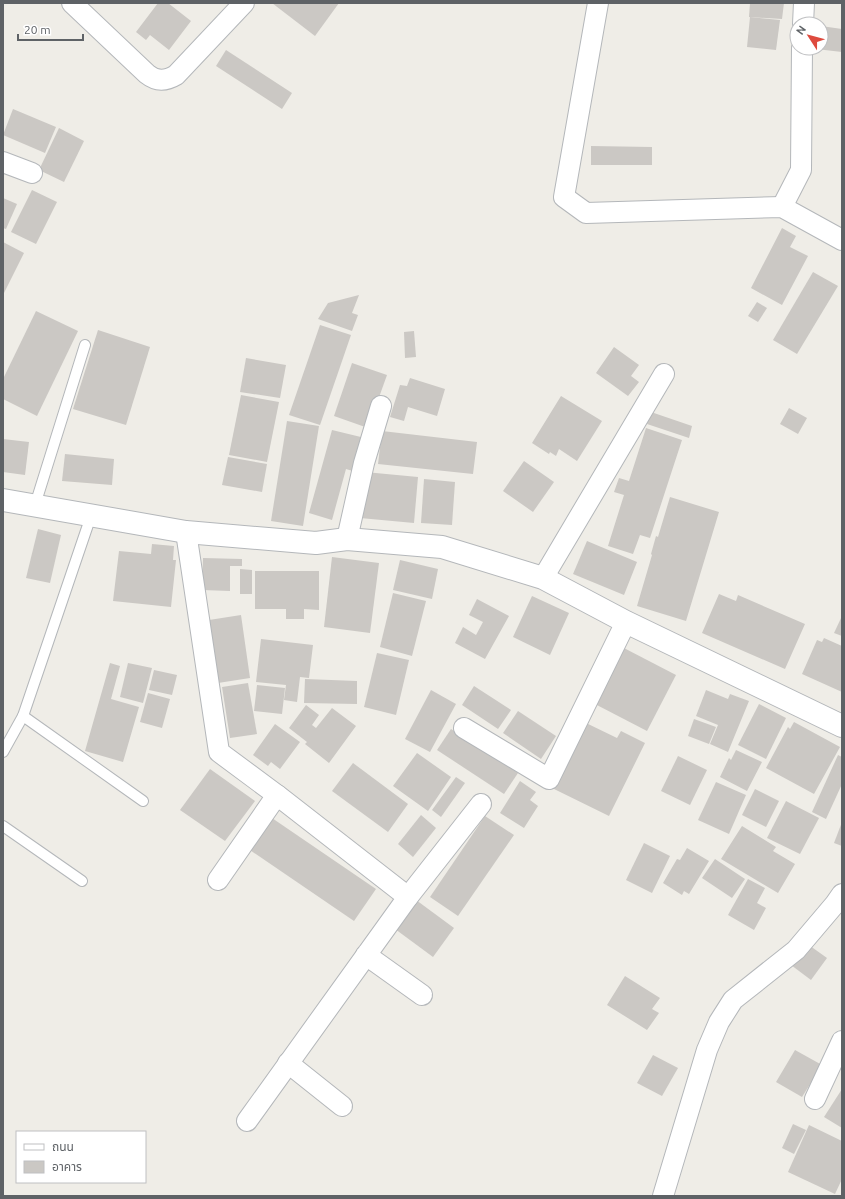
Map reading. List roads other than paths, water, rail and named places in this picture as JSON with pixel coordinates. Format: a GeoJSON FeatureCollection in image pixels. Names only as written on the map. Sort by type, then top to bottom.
{"type":"FeatureCollection","features":[{"type":"Feature","properties":{"kind":"street"},"geometry":{"type":"LineString","coordinates":[[72,3],[147,74],[156,80],[167,80],[176,75],[244,3]]}},
{"type":"Feature","properties":{"kind":"street"},"geometry":{"type":"LineString","coordinates":[[598,3],[564,197],[586,213],[782,207],[842,240]]}},
{"type":"Feature","properties":{"kind":"street"},"geometry":{"type":"LineString","coordinates":[[803,16],[804,3]]}},
{"type":"Feature","properties":{"kind":"street"},"geometry":{"type":"LineString","coordinates":[[782,207],[801,170],[802,56]]}},
{"type":"Feature","properties":{"kind":"street"},"geometry":{"type":"LineString","coordinates":[[3,162],[32,173]]}},
{"type":"Feature","properties":{"kind":"street"},"geometry":{"type":"LineString","coordinates":[[543,578],[664,374]]}},
{"type":"Feature","properties":{"kind":"street"},"geometry":{"type":"LineString","coordinates":[[348,540],[364,463],[380,406]]}},
{"type":"Feature","properties":{"kind":"street"},"geometry":{"type":"LineString","coordinates":[[3,500],[186,532],[316,543],[348,540],[442,546],[543,578],[626,622],[842,726]]}},
{"type":"Feature","properties":{"kind":"street"},"geometry":{"type":"LineString","coordinates":[[186,532],[219,752],[408,897]]}},
{"type":"Feature","properties":{"kind":"street"},"geometry":{"type":"LineString","coordinates":[[464,728],[549,780],[626,622]]}},
{"type":"Feature","properties":{"kind":"street"},"geometry":{"type":"LineString","coordinates":[[218,880],[276,795]]}},
{"type":"Feature","properties":{"kind":"street"},"geometry":{"type":"LineString","coordinates":[[247,1120],[408,897],[481,804]]}},
{"type":"Feature","properties":{"kind":"street"},"geometry":{"type":"LineString","coordinates":[[662,1196],[707,1050],[719,1022],[733,1000],[796,950],[842,894]]}},
{"type":"Feature","properties":{"kind":"street"},"geometry":{"type":"LineString","coordinates":[[366,955],[422,995]]}},
{"type":"Feature","properties":{"kind":"street"},"geometry":{"type":"LineString","coordinates":[[815,1099],[842,1041]]}},
{"type":"Feature","properties":{"kind":"street"},"geometry":{"type":"LineString","coordinates":[[288,1064],[342,1106]]}},
{"type":"Feature","properties":{"kind":"lane"},"geometry":{"type":"LineString","coordinates":[[35,505],[85,345]]}},
{"type":"Feature","properties":{"kind":"lane"},"geometry":{"type":"LineString","coordinates":[[3,752],[23,716],[91,516]]}},
{"type":"Feature","properties":{"kind":"lane"},"geometry":{"type":"LineString","coordinates":[[23,716],[143,801]]}},
{"type":"Feature","properties":{"kind":"lane"},"geometry":{"type":"LineString","coordinates":[[3,826],[82,881]]}}]}
